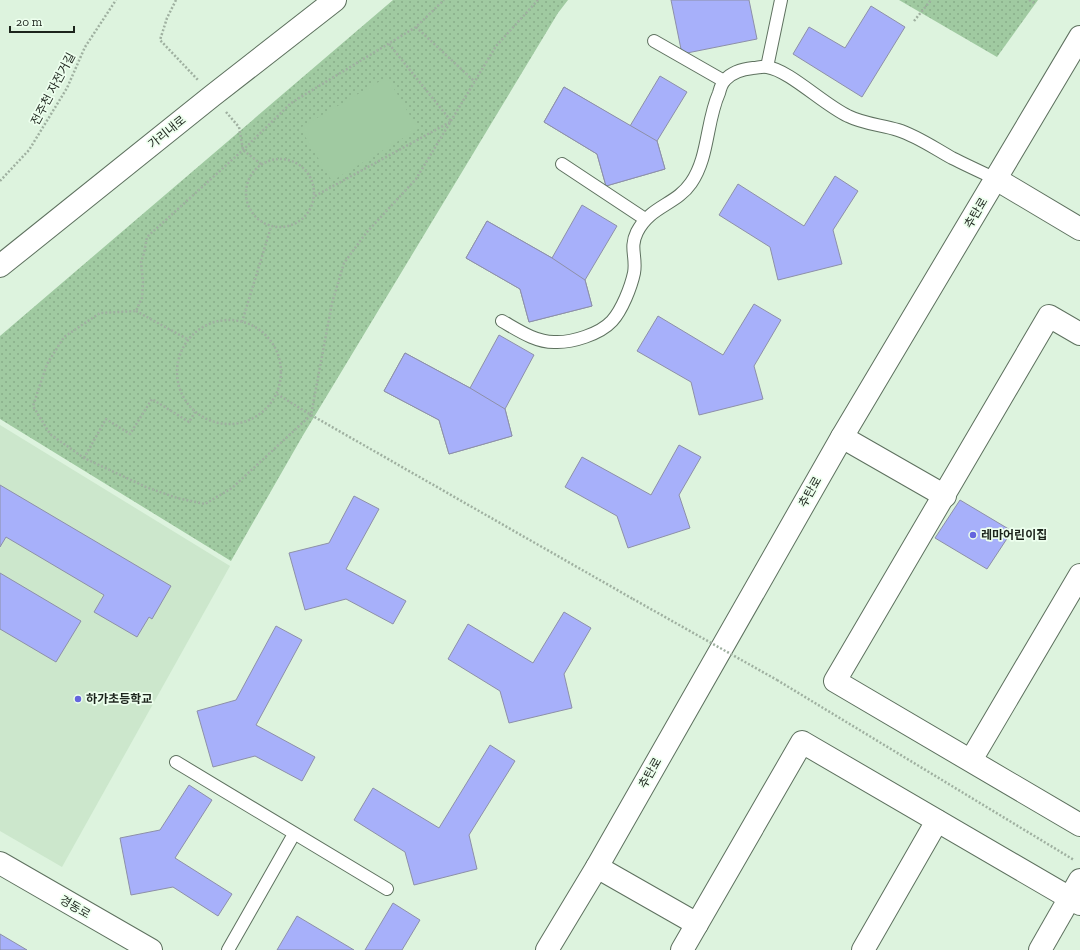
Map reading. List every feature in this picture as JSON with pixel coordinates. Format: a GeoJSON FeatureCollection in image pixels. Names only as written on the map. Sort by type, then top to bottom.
{"type":"FeatureCollection","features":[{"type":"Feature","properties":{"kind":"street","name":"가리내로"},"geometry":{"type":"LineString","coordinates":[[0,266],[212,96],[335,0]]}},
{"type":"Feature","properties":{"kind":"street","name":"추탄로"},"geometry":{"type":"LineString","coordinates":[[547,950],[597,867],[842,437],[1080,37]]}},
{"type":"Feature","properties":{"kind":"street"},"geometry":{"type":"LineString","coordinates":[[996,179],[1080,229]]}},
{"type":"Feature","properties":{"kind":"street"},"geometry":{"type":"LineString","coordinates":[[1080,334],[1049,316],[945,496],[835,681],[1080,825]]}},
{"type":"Feature","properties":{"kind":"street"},"geometry":{"type":"LineString","coordinates":[[842,437],[945,496]]}},
{"type":"Feature","properties":{"kind":"street"},"geometry":{"type":"LineString","coordinates":[[971,760],[1080,575]]}},
{"type":"Feature","properties":{"kind":"street"},"geometry":{"type":"LineString","coordinates":[[682,950],[802,742],[937,821],[1077,894],[1040,950]]}},
{"type":"Feature","properties":{"kind":"street"},"geometry":{"type":"LineString","coordinates":[[863,950],[937,821]]}},
{"type":"Feature","properties":{"kind":"street","name":"경동로"},"geometry":{"type":"LineString","coordinates":[[0,863],[151,950]]}},
{"type":"Feature","properties":{"kind":"street"},"geometry":{"type":"LineString","coordinates":[[597,867],[696,924]]}},
{"type":"Feature","properties":{"kind":"lane"},"geometry":{"type":"LineString","coordinates":[[767,67],[781,0]]}},
{"type":"Feature","properties":{"kind":"lane"},"geometry":{"type":"LineString","coordinates":[[654,41],[724,81]]}},
{"type":"Feature","properties":{"kind":"lane"},"geometry":{"type":"LineString","coordinates":[[502,321],[531,337],[553,342],[573,341],[597,332],[612,321],[627,296],[634,272],[632,245],[636,233],[645,219],[679,196],[691,183],[706,146],[714,104],[724,81],[740,70],[767,67],[780,71],[831,107],[848,117],[898,130],[996,179]]}},
{"type":"Feature","properties":{"kind":"lane"},"geometry":{"type":"LineString","coordinates":[[562,164],[645,219]]}},
{"type":"Feature","properties":{"kind":"lane"},"geometry":{"type":"LineString","coordinates":[[176,762],[387,889]]}},
{"type":"Feature","properties":{"kind":"lane"},"geometry":{"type":"LineString","coordinates":[[228,950],[294,834]]}},
{"type":"Feature","properties":{"kind":"path","name":"전주천 자전거길"},"geometry":{"type":"LineString","coordinates":[[0,181],[29,150],[67,88],[85,47],[116,0]]}},
{"type":"Feature","properties":{"kind":"path"},"geometry":{"type":"LineString","coordinates":[[176,0],[167,18],[160,40],[190,71]]}},
{"type":"Feature","properties":{"kind":"path"},"geometry":{"type":"LineString","coordinates":[[136,311],[142,298],[143,282],[141,262],[147,237],[243,150],[291,103],[416,27],[444,0]]}},
{"type":"Feature","properties":{"kind":"path"},"geometry":{"type":"LineString","coordinates":[[189,340],[136,311],[100,313],[64,337],[47,364],[33,406],[50,434],[84,458],[146,487],[177,498],[205,504],[232,488],[311,415],[332,303],[344,263],[366,233],[416,179],[496,46],[538,0]]}},
{"type":"Feature","properties":{"kind":"path"},"geometry":{"type":"LineString","coordinates":[[914,21],[931,0]]}},
{"type":"Feature","properties":{"kind":"path"},"geometry":{"type":"LineString","coordinates":[[1029,0],[1036,4]]}},
{"type":"Feature","properties":{"kind":"path"},"geometry":{"type":"LineString","coordinates":[[416,27],[474,81]]}},
{"type":"Feature","properties":{"kind":"path"},"geometry":{"type":"LineString","coordinates":[[389,44],[451,121]]}},
{"type":"Feature","properties":{"kind":"path"},"geometry":{"type":"LineString","coordinates":[[315,196],[451,121]]}},
{"type":"Feature","properties":{"kind":"path"},"geometry":{"type":"LineString","coordinates":[[239,127],[243,150],[261,164]]}},
{"type":"Feature","properties":{"kind":"path"},"geometry":{"type":"LineString","coordinates":[[283,159],[294,161],[310,175],[314,185],[315,196],[313,206],[300,222],[281,228],[271,227],[260,222],[252,214],[247,204],[246,192],[248,181],[254,171],[261,164],[273,160],[283,159]]}},
{"type":"Feature","properties":{"kind":"path"},"geometry":{"type":"LineString","coordinates":[[242,322],[271,227]]}},
{"type":"Feature","properties":{"kind":"path"},"geometry":{"type":"LineString","coordinates":[[225,320],[242,322],[256,328],[268,338],[276,350],[281,365],[281,380],[277,394],[268,408],[255,418],[240,424],[224,424],[209,420],[195,412],[184,398],[178,382],[178,364],[183,348],[193,334],[208,325],[225,320]]}},
{"type":"Feature","properties":{"kind":"path"},"geometry":{"type":"LineString","coordinates":[[277,394],[311,415],[777,680],[1080,864]]}},
{"type":"Feature","properties":{"kind":"path"},"geometry":{"type":"LineString","coordinates":[[84,458],[106,419],[130,434],[152,399],[189,422],[195,412]]}},
{"type":"Feature","properties":{"kind":"shaded area"},"geometry":{"type":"Polygon","coordinates":[[[393,0],[568,0],[558,13],[302,437],[231,561],[0,419],[0,336],[393,0]]]}},
{"type":"Feature","properties":{"kind":"shaded area"},"geometry":{"type":"Polygon","coordinates":[[[899,0],[1038,0],[997,57],[899,0]]]}},
{"type":"Feature","properties":{"kind":"shaded area"},"geometry":{"type":"Polygon","coordinates":[[[387,77],[418,129],[332,181],[300,128],[387,77]]]}},
{"type":"Feature","properties":{"kind":"shaded area","name":"하가초등학교"},"geometry":{"type":"Polygon","coordinates":[[[0,425],[230,566],[62,867],[0,831],[0,425]]]}},
{"type":"Feature","properties":{"kind":"building"},"geometry":{"type":"Polygon","coordinates":[[[671,0],[749,0],[757,39],[682,54],[671,0]]]}},
{"type":"Feature","properties":{"kind":"building"},"geometry":{"type":"Polygon","coordinates":[[[871,6],[905,27],[862,97],[793,54],[809,27],[845,48],[871,6]]]}},
{"type":"Feature","properties":{"kind":"building"},"geometry":{"type":"Polygon","coordinates":[[[660,76],[687,92],[657,141],[665,169],[606,186],[597,154],[544,122],[564,87],[630,126],[660,76]]]}},
{"type":"Feature","properties":{"kind":"building"},"geometry":{"type":"Polygon","coordinates":[[[564,87],[657,141],[665,169],[606,186],[597,154],[544,122],[564,87]]]}},
{"type":"Feature","properties":{"kind":"building"},"geometry":{"type":"Polygon","coordinates":[[[835,176],[858,191],[833,230],[842,264],[778,280],[770,247],[719,215],[738,184],[804,226],[835,176]]]}},
{"type":"Feature","properties":{"kind":"building"},"geometry":{"type":"Polygon","coordinates":[[[582,205],[617,226],[585,280],[592,306],[529,322],[520,289],[466,258],[487,221],[552,258],[582,205]]]}},
{"type":"Feature","properties":{"kind":"building"},"geometry":{"type":"Polygon","coordinates":[[[487,221],[552,258],[585,280],[592,306],[529,322],[520,289],[466,258],[487,221]]]}},
{"type":"Feature","properties":{"kind":"building"},"geometry":{"type":"Polygon","coordinates":[[[754,304],[781,320],[754,366],[763,399],[699,415],[691,382],[637,351],[658,316],[723,355],[754,304]]]}},
{"type":"Feature","properties":{"kind":"building"},"geometry":{"type":"Polygon","coordinates":[[[499,335],[534,355],[505,409],[512,436],[449,454],[439,420],[384,391],[405,353],[470,388],[499,335]]]}},
{"type":"Feature","properties":{"kind":"building"},"geometry":{"type":"Polygon","coordinates":[[[405,353],[470,388],[505,409],[512,436],[449,454],[439,420],[384,391],[405,353]]]}},
{"type":"Feature","properties":{"kind":"building"},"geometry":{"type":"Polygon","coordinates":[[[679,445],[701,457],[679,495],[690,528],[628,548],[617,516],[565,487],[582,457],[651,495],[679,445]]]}},
{"type":"Feature","properties":{"kind":"building"},"geometry":{"type":"Polygon","coordinates":[[[0,485],[171,586],[152,619],[149,617],[137,637],[94,612],[104,595],[6,537],[0,547],[0,485]]]}},
{"type":"Feature","properties":{"kind":"building"},"geometry":{"type":"Polygon","coordinates":[[[354,496],[379,509],[346,569],[406,601],[393,624],[346,599],[305,610],[289,553],[329,543],[354,496]]]}},
{"type":"Feature","properties":{"kind":"building","name":"레마어린이집"},"geometry":{"type":"Polygon","coordinates":[[[960,500],[1012,531],[987,569],[935,538],[960,500]]]}},
{"type":"Feature","properties":{"kind":"building"},"geometry":{"type":"Polygon","coordinates":[[[0,573],[81,621],[56,662],[0,629],[0,573]]]}},
{"type":"Feature","properties":{"kind":"building"},"geometry":{"type":"Polygon","coordinates":[[[564,612],[591,628],[564,674],[572,708],[509,723],[500,691],[448,659],[468,624],[533,663],[564,612]]]}},
{"type":"Feature","properties":{"kind":"building"},"geometry":{"type":"Polygon","coordinates":[[[276,626],[302,640],[256,725],[315,757],[302,781],[255,756],[213,767],[197,711],[236,700],[276,626]]]}},
{"type":"Feature","properties":{"kind":"building"},"geometry":{"type":"Polygon","coordinates":[[[490,745],[515,761],[469,835],[477,869],[414,885],[405,852],[354,820],[373,788],[439,828],[490,745]]]}},
{"type":"Feature","properties":{"kind":"building"},"geometry":{"type":"Polygon","coordinates":[[[189,785],[212,800],[175,858],[232,894],[218,916],[173,887],[131,895],[120,838],[160,830],[189,785]]]}},
{"type":"Feature","properties":{"kind":"building"},"geometry":{"type":"Polygon","coordinates":[[[393,903],[420,920],[402,950],[365,950],[393,903]]]}},
{"type":"Feature","properties":{"kind":"building"},"geometry":{"type":"Polygon","coordinates":[[[297,916],[354,950],[277,950],[297,916]]]}},
{"type":"Feature","properties":{"kind":"building"},"geometry":{"type":"Polygon","coordinates":[[[0,934],[27,950],[0,950],[0,934]]]}},
{"type":"Feature","properties":{"kind":"place","name":"레마어린이집"},"geometry":{"type":"Point","coordinates":[973,535]}},
{"type":"Feature","properties":{"kind":"place","name":"하가초등학교"},"geometry":{"type":"Point","coordinates":[78,699]}}]}
